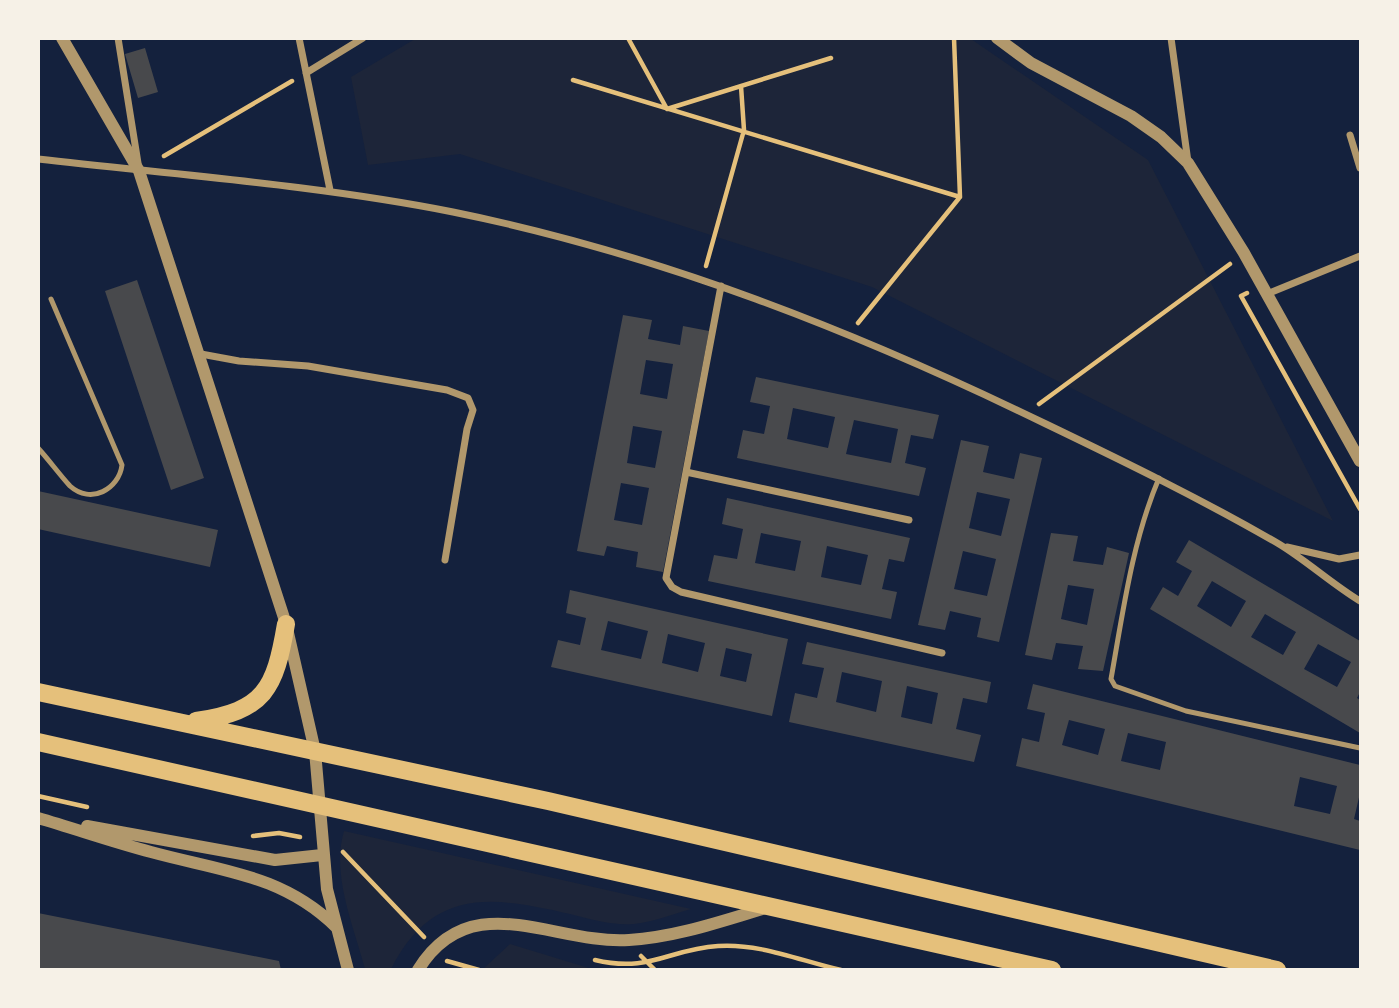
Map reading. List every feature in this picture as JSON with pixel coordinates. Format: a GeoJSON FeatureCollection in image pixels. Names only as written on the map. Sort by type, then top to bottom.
{"type":"FeatureCollection","features":[{"type":"Feature","properties":{"kind":"main road"},"geometry":{"type":"LineString","coordinates":[[182,722],[218,717],[256,701],[279,666],[286,624]]}},
{"type":"Feature","properties":{"kind":"main road"},"geometry":{"type":"LineString","coordinates":[[38,692],[561,804],[1276,970]]}},
{"type":"Feature","properties":{"kind":"main road"},"geometry":{"type":"LineString","coordinates":[[38,742],[1052,970]]}},
{"type":"Feature","properties":{"kind":"street"},"geometry":{"type":"LineString","coordinates":[[62,38],[139,171]]}},
{"type":"Feature","properties":{"kind":"street"},"geometry":{"type":"LineString","coordinates":[[118,38],[139,171],[201,354],[286,624],[315,751],[323,855],[336,927],[348,970]]}},
{"type":"Feature","properties":{"kind":"street"},"geometry":{"type":"LineString","coordinates":[[299,38],[330,190]]}},
{"type":"Feature","properties":{"kind":"street"},"geometry":{"type":"LineString","coordinates":[[306,73],[363,38]]}},
{"type":"Feature","properties":{"kind":"street"},"geometry":{"type":"LineString","coordinates":[[997,38],[1031,62],[1132,116],[1161,137],[1188,163],[1244,253],[1360,461]]}},
{"type":"Feature","properties":{"kind":"street"},"geometry":{"type":"LineString","coordinates":[[1171,38],[1188,163]]}},
{"type":"Feature","properties":{"kind":"street"},"geometry":{"type":"LineString","coordinates":[[1350,135],[1360,168]]}},
{"type":"Feature","properties":{"kind":"street"},"geometry":{"type":"LineString","coordinates":[[38,159],[330,190],[456,213],[556,237],[721,286],[849,335],[1026,414],[1160,478],[1283,547],[1360,601]]}},
{"type":"Feature","properties":{"kind":"street"},"geometry":{"type":"LineString","coordinates":[[1267,294],[1360,256]]}},
{"type":"Feature","properties":{"kind":"street"},"geometry":{"type":"LineString","coordinates":[[721,286],[666,578],[672,587],[942,653]]}},
{"type":"Feature","properties":{"kind":"street"},"geometry":{"type":"LineString","coordinates":[[201,354],[239,361],[308,366],[447,390],[468,398],[473,410],[467,429],[445,560]]}},
{"type":"Feature","properties":{"kind":"street"},"geometry":{"type":"LineString","coordinates":[[686,472],[909,520]]}},
{"type":"Feature","properties":{"kind":"street"},"geometry":{"type":"LineString","coordinates":[[1283,547],[1339,559],[1360,555]]}},
{"type":"Feature","properties":{"kind":"street"},"geometry":{"type":"LineString","coordinates":[[323,855],[275,860],[38,818],[152,852],[262,879],[303,898],[336,927]]}},
{"type":"Feature","properties":{"kind":"street"},"geometry":{"type":"LineString","coordinates":[[418,970],[434,947],[465,929],[508,923],[602,939],[652,939],[685,933],[774,906]]}},
{"type":"Feature","properties":{"kind":"lane"},"geometry":{"type":"LineString","coordinates":[[38,448],[72,488],[85,494],[106,492],[120,480],[122,465],[51,299]]}},
{"type":"Feature","properties":{"kind":"lane"},"geometry":{"type":"LineString","coordinates":[[1160,478],[1145,512],[1126,597],[1111,679],[1115,686],[1186,711],[1360,748]]}},
{"type":"Feature","properties":{"kind":"path"},"geometry":{"type":"LineString","coordinates":[[628,38],[667,109]]}},
{"type":"Feature","properties":{"kind":"path"},"geometry":{"type":"LineString","coordinates":[[849,335],[960,197],[954,38]]}},
{"type":"Feature","properties":{"kind":"path"},"geometry":{"type":"LineString","coordinates":[[667,109],[831,58]]}},
{"type":"Feature","properties":{"kind":"path"},"geometry":{"type":"LineString","coordinates":[[139,171],[306,73]]}},
{"type":"Feature","properties":{"kind":"path"},"geometry":{"type":"LineString","coordinates":[[573,80],[960,197]]}},
{"type":"Feature","properties":{"kind":"path"},"geometry":{"type":"LineString","coordinates":[[702,280],[744,130],[741,86]]}},
{"type":"Feature","properties":{"kind":"path"},"geometry":{"type":"LineString","coordinates":[[1026,414],[1244,253]]}},
{"type":"Feature","properties":{"kind":"path"},"geometry":{"type":"LineString","coordinates":[[335,844],[449,963],[479,970]]}},
{"type":"Feature","properties":{"kind":"shaded area"},"geometry":{"type":"Polygon","coordinates":[[[415,39],[971,39],[1148,160],[1333,521],[872,287],[460,154],[368,165],[351,77],[415,39]]]}},
{"type":"Feature","properties":{"kind":"shaded area"},"geometry":{"type":"Polygon","coordinates":[[[344,831],[691,909],[648,922],[618,924],[515,903],[467,904],[446,911],[426,923],[408,942],[391,969],[365,969],[342,883],[340,865],[344,831]]]}},
{"type":"Feature","properties":{"kind":"shaded area"},"geometry":{"type":"Polygon","coordinates":[[[510,944],[592,969],[483,969],[510,944]]]}},
{"type":"Feature","properties":{"kind":"building"},"geometry":{"type":"Polygon","coordinates":[[[145,48],[158,92],[138,98],[125,54],[145,48]]]}},
{"type":"Feature","properties":{"kind":"building"},"geometry":{"type":"Polygon","coordinates":[[[137,280],[204,478],[171,490],[105,291],[137,280]]]}},
{"type":"Feature","properties":{"kind":"building"},"geometry":{"type":"Polygon","coordinates":[[[623,315],[652,320],[648,339],[680,345],[683,326],[709,331],[663,572],[636,567],[638,552],[607,546],[604,556],[577,551],[623,315]],[[646,360],[640,394],[667,399],[673,364],[646,360]],[[633,426],[627,463],[655,468],[662,431],[633,426]],[[621,483],[614,520],[642,525],[649,488],[621,483]]]}},
{"type":"Feature","properties":{"kind":"building"},"geometry":{"type":"Polygon","coordinates":[[[756,377],[939,415],[933,439],[911,435],[905,463],[926,468],[919,496],[737,458],[743,430],[764,434],[770,406],[750,402],[756,377]],[[793,408],[787,439],[828,448],[835,417],[793,408]],[[854,420],[846,454],[891,463],[898,429],[854,420]]]}},
{"type":"Feature","properties":{"kind":"building"},"geometry":{"type":"Polygon","coordinates":[[[961,440],[989,446],[983,472],[1014,479],[1020,453],[1042,458],[999,642],[977,637],[981,618],[950,611],[945,630],[918,625],[961,440]],[[977,492],[969,528],[1001,536],[1010,499],[977,492]],[[963,551],[954,589],[987,596],[996,559],[963,551]]]}},
{"type":"Feature","properties":{"kind":"building"},"geometry":{"type":"Polygon","coordinates":[[[38,491],[218,530],[210,567],[38,529],[38,491]]]}},
{"type":"Feature","properties":{"kind":"building"},"geometry":{"type":"Polygon","coordinates":[[[727,498],[910,538],[904,562],[889,559],[882,589],[897,592],[891,619],[708,581],[714,555],[737,559],[743,529],[722,524],[727,498]],[[761,533],[755,563],[795,571],[801,541],[761,533]],[[827,546],[821,577],[861,585],[868,555],[827,546]]]}},
{"type":"Feature","properties":{"kind":"building"},"geometry":{"type":"Polygon","coordinates":[[[1051,533],[1078,536],[1073,561],[1103,565],[1107,547],[1129,553],[1103,671],[1078,669],[1083,646],[1056,643],[1052,660],[1025,655],[1051,533]],[[1068,585],[1061,619],[1087,625],[1094,589],[1068,585]]]}},
{"type":"Feature","properties":{"kind":"building"},"geometry":{"type":"Polygon","coordinates":[[[1189,540],[1360,641],[1360,692],[1357,698],[1360,700],[1360,733],[1150,609],[1163,587],[1178,596],[1192,571],[1176,562],[1189,540]],[[1212,581],[1197,606],[1231,627],[1246,601],[1212,581]],[[1265,614],[1251,637],[1283,655],[1296,632],[1265,614]],[[1318,644],[1304,669],[1337,687],[1351,662],[1318,644]]]}},
{"type":"Feature","properties":{"kind":"building"},"geometry":{"type":"Polygon","coordinates":[[[570,590],[788,639],[772,716],[551,667],[558,640],[580,645],[586,618],[566,613],[570,590]],[[608,621],[601,650],[641,659],[648,631],[608,621]],[[668,634],[662,663],[698,672],[705,643],[668,634]],[[726,648],[720,676],[746,682],[752,654],[726,648]]]}},
{"type":"Feature","properties":{"kind":"building"},"geometry":{"type":"Polygon","coordinates":[[[807,642],[991,682],[987,703],[963,698],[956,729],[981,735],[974,762],[789,722],[795,693],[817,698],[824,668],[802,664],[807,642]],[[842,672],[836,702],[876,712],[882,681],[842,672]],[[907,686],[901,717],[932,724],[938,693],[907,686]]]}},
{"type":"Feature","properties":{"kind":"building"},"geometry":{"type":"Polygon","coordinates":[[[1033,684],[1360,765],[1360,793],[1354,819],[1360,821],[1360,850],[1016,766],[1022,738],[1039,742],[1045,713],[1027,709],[1033,684]],[[1069,720],[1062,745],[1098,755],[1105,729],[1069,720]],[[1128,733],[1121,761],[1160,770],[1166,742],[1128,733]],[[1300,777],[1294,806],[1330,814],[1337,786],[1300,777]]]}},
{"type":"Feature","properties":{"kind":"building"},"geometry":{"type":"Polygon","coordinates":[[[38,913],[279,961],[281,970],[38,970],[38,913]]]}}]}
